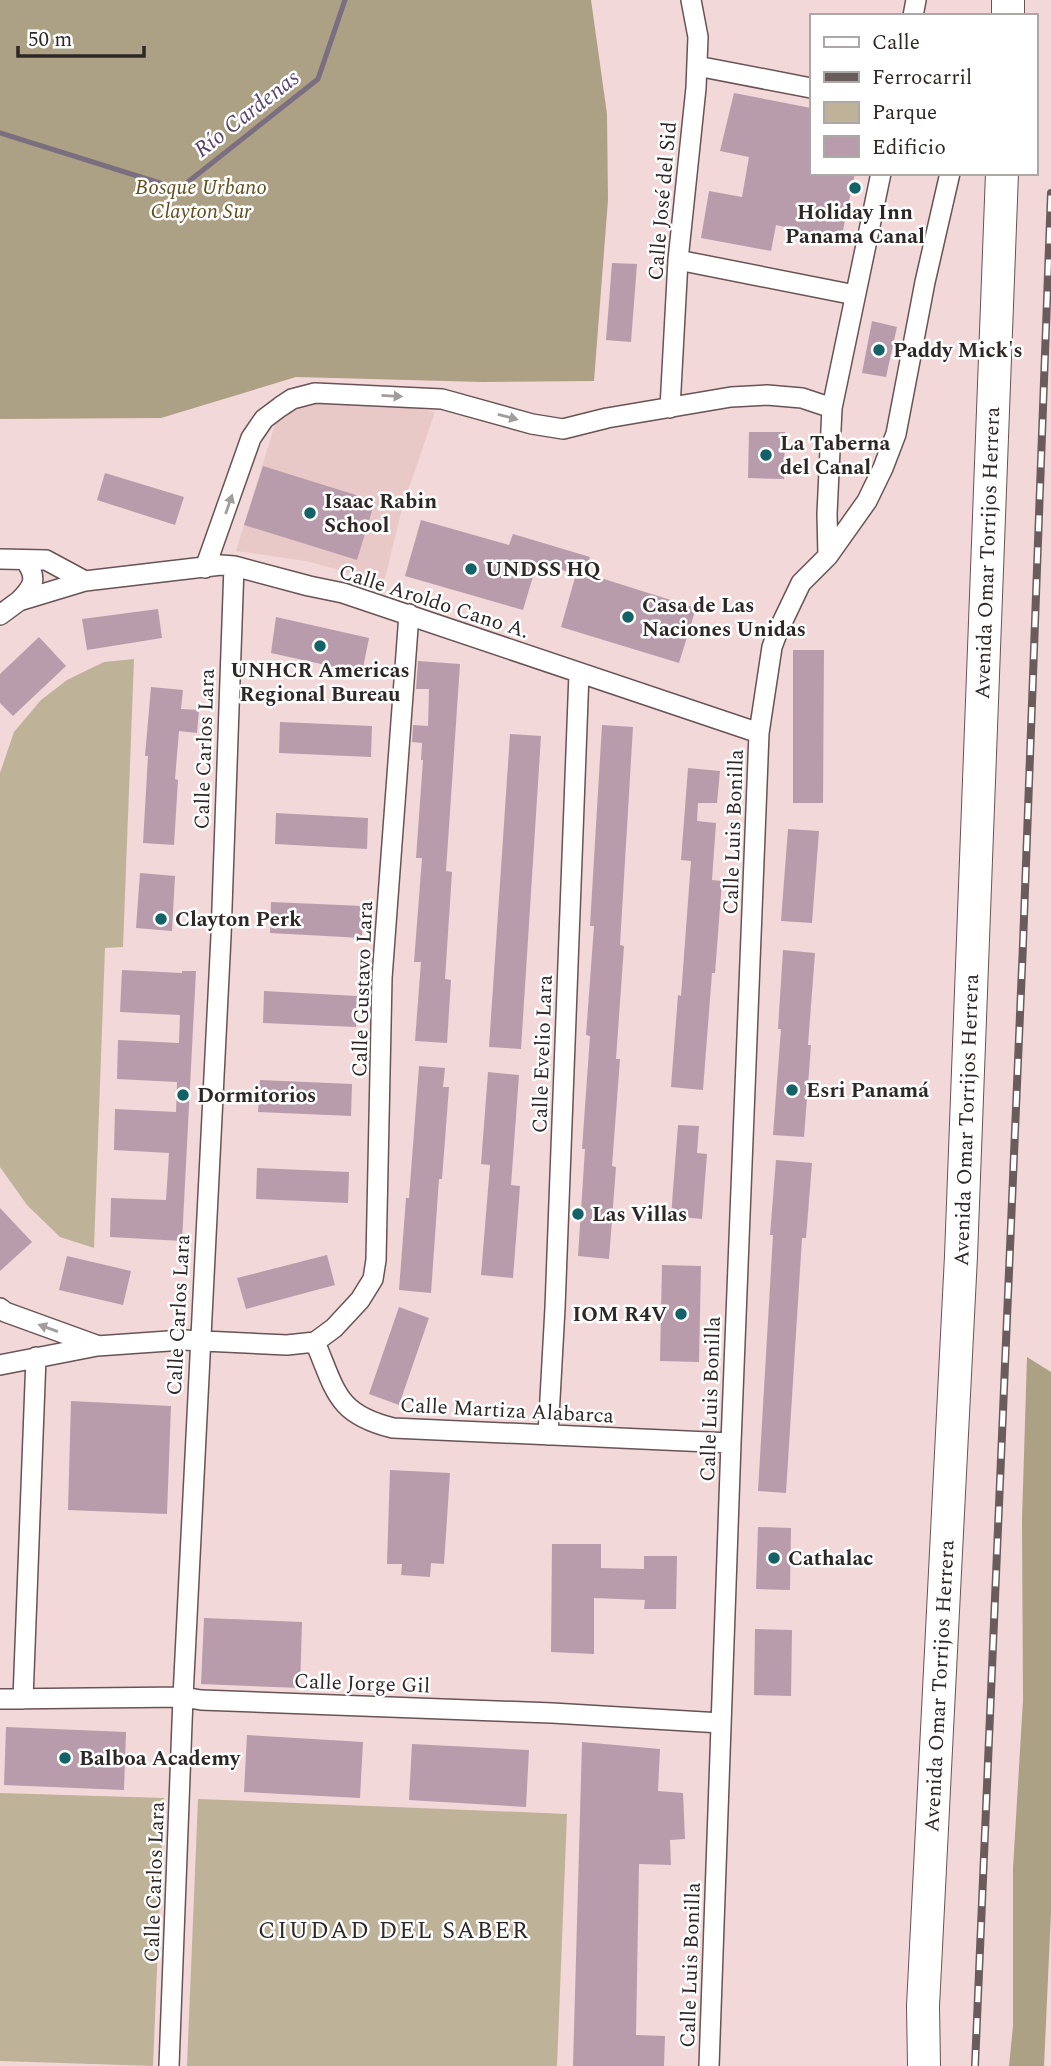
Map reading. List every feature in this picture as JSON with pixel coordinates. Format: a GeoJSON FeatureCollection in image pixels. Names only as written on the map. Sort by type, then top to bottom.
{"type":"FeatureCollection","features":[{"type":"Feature","properties":{"kind":"main road","name":"Avenida Omar Torrijos Herrera"},"geometry":{"type":"LineString","coordinates":[[924,2066],[923,2006],[961,1256],[1002,175]]}},
{"type":"Feature","properties":{"kind":"main road"},"geometry":{"type":"LineString","coordinates":[[912,2066],[923,2006]]}},
{"type":"Feature","properties":{"kind":"street","name":"Calle José del Sid"},"geometry":{"type":"LineString","coordinates":[[670,408],[678,260],[697,66],[698,37],[691,0]]}},
{"type":"Feature","properties":{"kind":"street"},"geometry":{"type":"LineString","coordinates":[[697,66],[810,88]]}},
{"type":"Feature","properties":{"kind":"street"},"geometry":{"type":"LineString","coordinates":[[828,556],[827,514],[832,408],[881,175]]}},
{"type":"Feature","properties":{"kind":"street","name":"Calle Luis Bonilla"},"geometry":{"type":"LineString","coordinates":[[709,2066],[760,733],[772,647],[778,631],[801,583],[828,556],[867,501],[895,434],[950,175]]}},
{"type":"Feature","properties":{"kind":"street"},"geometry":{"type":"LineString","coordinates":[[678,260],[855,295]]}},
{"type":"Feature","properties":{"kind":"street"},"geometry":{"type":"LineString","coordinates":[[205,568],[251,438],[264,419],[292,399],[315,393],[442,399],[531,424],[563,429],[607,418],[731,397],[802,398],[832,408]]}},
{"type":"Feature","properties":{"kind":"street"},"geometry":{"type":"LineString","coordinates":[[0,559],[46,560],[85,581]]}},
{"type":"Feature","properties":{"kind":"street"},"geometry":{"type":"LineString","coordinates":[[0,615],[30,589],[32,569],[25,560]]}},
{"type":"Feature","properties":{"kind":"street","name":"Calle Aroldo Cano A."},"geometry":{"type":"LineString","coordinates":[[19,601],[85,581],[221,565],[234,566],[343,593],[760,733]]}},
{"type":"Feature","properties":{"kind":"street","name":"Calle Carlos Lara"},"geometry":{"type":"LineString","coordinates":[[169,2066],[234,566]]}},
{"type":"Feature","properties":{"kind":"street","name":"Calle Gustavo Lara"},"geometry":{"type":"LineString","coordinates":[[315,1342],[334,1328],[360,1300],[373,1279],[375,1270],[382,978],[408,614]]}},
{"type":"Feature","properties":{"kind":"street","name":"Calle Evelio Lara"},"geometry":{"type":"LineString","coordinates":[[548,1436],[579,673]]}},
{"type":"Feature","properties":{"kind":"street"},"geometry":{"type":"LineString","coordinates":[[0,1308],[97,1346]]}},
{"type":"Feature","properties":{"kind":"street"},"geometry":{"type":"LineString","coordinates":[[1,1365],[97,1346],[200,1340],[267,1345],[302,1345],[315,1342]]}},
{"type":"Feature","properties":{"kind":"street","name":"Calle Martiza Alabarca"},"geometry":{"type":"LineString","coordinates":[[315,1342],[339,1396],[356,1415],[372,1423],[393,1428],[731,1443]]}},
{"type":"Feature","properties":{"kind":"street"},"geometry":{"type":"LineString","coordinates":[[23,1699],[36,1357]]}},
{"type":"Feature","properties":{"kind":"street","name":"Calle Jorge Gil"},"geometry":{"type":"LineString","coordinates":[[0,1699],[183,1697],[201,1700],[552,1713],[721,1723]]}},
{"type":"Feature","properties":{"kind":"shaded area"},"geometry":{"type":"Polygon","coordinates":[[[314,401],[395,404],[435,412],[403,505],[384,582],[306,561],[236,551],[276,421],[294,408],[314,401]]]}},
{"type":"Feature","properties":{"kind":"green space","name":"Bosque Urbano Clayton Sur"},"geometry":{"type":"Polygon","coordinates":[[[0,0],[591,0],[607,114],[608,200],[594,381],[483,382],[296,377],[161,418],[0,419],[0,0]]]}},
{"type":"Feature","properties":{"kind":"green space"},"geometry":{"type":"Polygon","coordinates":[[[134,659],[123,947],[105,948],[94,1248],[60,1237],[27,1205],[0,1167],[0,773],[14,732],[41,700],[67,680],[104,662],[134,659]]]}},
{"type":"Feature","properties":{"kind":"green space"},"geometry":{"type":"Polygon","coordinates":[[[1027,1357],[1051,1372],[1051,1912],[1044,2066],[1009,2066],[1013,2026],[1013,1868],[1023,1700],[1022,1519],[1027,1357]]]}},
{"type":"Feature","properties":{"kind":"green space"},"geometry":{"type":"Polygon","coordinates":[[[0,1793],[164,1798],[153,2066],[0,2061],[0,1793]]]}},
{"type":"Feature","properties":{"kind":"green space"},"geometry":{"type":"Polygon","coordinates":[[[198,1799],[567,1814],[557,2066],[187,2066],[198,1799]]]}},
{"type":"Feature","properties":{"kind":"building"},"geometry":{"type":"Polygon","coordinates":[[[734,93],[810,108],[810,175],[855,175],[841,240],[776,225],[771,251],[701,238],[709,191],[742,197],[749,157],[720,151],[734,93]]]}},
{"type":"Feature","properties":{"kind":"building"},"geometry":{"type":"Polygon","coordinates":[[[612,263],[637,264],[631,342],[606,340],[612,263]]]}},
{"type":"Feature","properties":{"kind":"building","name":"Paddy Mick's"},"geometry":{"type":"Polygon","coordinates":[[[872,321],[897,327],[886,377],[862,373],[872,321]]]}},
{"type":"Feature","properties":{"kind":"building","name":"La Taberna del Canal"},"geometry":{"type":"Polygon","coordinates":[[[749,432],[785,432],[784,479],[748,478],[749,432]]]}},
{"type":"Feature","properties":{"kind":"building","name":"Isaac Rabin School"},"geometry":{"type":"Polygon","coordinates":[[[263,466],[375,501],[357,560],[244,525],[263,466]]]}},
{"type":"Feature","properties":{"kind":"building"},"geometry":{"type":"Polygon","coordinates":[[[105,473],[184,497],[175,525],[97,500],[105,473]]]}},
{"type":"Feature","properties":{"kind":"building"},"geometry":{"type":"Polygon","coordinates":[[[421,520],[509,545],[513,534],[590,557],[585,573],[696,608],[679,663],[561,627],[576,574],[537,563],[523,610],[405,576],[421,520]]]}},
{"type":"Feature","properties":{"kind":"building"},"geometry":{"type":"Polygon","coordinates":[[[158,609],[162,638],[87,650],[82,619],[158,609]]]}},
{"type":"Feature","properties":{"kind":"building","name":"UNHCR Americas Regional Bureau"},"geometry":{"type":"Polygon","coordinates":[[[276,617],[369,638],[362,673],[271,653],[276,617]]]}},
{"type":"Feature","properties":{"kind":"building"},"geometry":{"type":"Polygon","coordinates":[[[39,637],[66,666],[13,716],[0,703],[0,674],[39,637]]]}},
{"type":"Feature","properties":{"kind":"building"},"geometry":{"type":"Polygon","coordinates":[[[793,650],[824,650],[823,803],[793,803],[793,650]]]}},
{"type":"Feature","properties":{"kind":"building"},"geometry":{"type":"Polygon","coordinates":[[[418,661],[460,664],[446,871],[452,872],[445,979],[451,980],[447,1043],[415,1041],[421,962],[414,962],[422,858],[416,858],[423,760],[422,743],[412,742],[413,725],[428,726],[429,689],[416,689],[418,661]]]}},
{"type":"Feature","properties":{"kind":"building"},"geometry":{"type":"Polygon","coordinates":[[[151,687],[183,690],[181,709],[199,710],[197,733],[179,731],[174,845],[143,843],[148,756],[145,756],[151,687]]]}},
{"type":"Feature","properties":{"kind":"building"},"geometry":{"type":"Polygon","coordinates":[[[280,722],[372,726],[371,757],[279,753],[280,722]]]}},
{"type":"Feature","properties":{"kind":"building"},"geometry":{"type":"Polygon","coordinates":[[[602,725],[633,727],[620,945],[624,946],[616,1059],[620,1059],[612,1166],[616,1167],[609,1259],[578,1256],[590,1036],[586,1035],[594,926],[590,926],[602,725]]]}},
{"type":"Feature","properties":{"kind":"building"},"geometry":{"type":"Polygon","coordinates":[[[510,734],[541,736],[521,1049],[489,1047],[510,734]]]}},
{"type":"Feature","properties":{"kind":"building"},"geometry":{"type":"Polygon","coordinates":[[[688,768],[720,771],[717,803],[698,803],[697,821],[716,823],[712,880],[722,881],[703,1090],[671,1087],[691,861],[681,860],[688,768]]]}},
{"type":"Feature","properties":{"kind":"building"},"geometry":{"type":"Polygon","coordinates":[[[276,813],[368,818],[367,849],[275,844],[276,813]]]}},
{"type":"Feature","properties":{"kind":"building"},"geometry":{"type":"Polygon","coordinates":[[[788,829],[819,831],[812,923],[781,921],[788,829]]]}},
{"type":"Feature","properties":{"kind":"building"},"geometry":{"type":"Polygon","coordinates":[[[140,873],[175,876],[172,931],[136,928],[140,873]]]}},
{"type":"Feature","properties":{"kind":"building"},"geometry":{"type":"Polygon","coordinates":[[[271,902],[363,906],[362,938],[270,933],[271,902]]]}},
{"type":"Feature","properties":{"kind":"building"},"geometry":{"type":"Polygon","coordinates":[[[783,950],[815,953],[804,1137],[773,1135],[781,1029],[778,1029],[783,950]]]}},
{"type":"Feature","properties":{"kind":"building","name":"Dormitorios"},"geometry":{"type":"Polygon","coordinates":[[[122,970],[182,973],[196,971],[182,1241],[110,1237],[111,1198],[166,1200],[169,1153],[114,1150],[115,1109],[176,1112],[177,1082],[117,1079],[118,1040],[179,1043],[180,1015],[120,1012],[122,970]]]}},
{"type":"Feature","properties":{"kind":"building"},"geometry":{"type":"Polygon","coordinates":[[[264,991],[357,996],[356,1027],[263,1023],[264,991]]]}},
{"type":"Feature","properties":{"kind":"building"},"geometry":{"type":"Polygon","coordinates":[[[419,1066],[445,1068],[443,1087],[449,1087],[431,1293],[399,1290],[419,1066]]]}},
{"type":"Feature","properties":{"kind":"building"},"geometry":{"type":"Polygon","coordinates":[[[488,1072],[519,1075],[511,1185],[520,1186],[513,1278],[481,1275],[490,1165],[481,1164],[488,1072]]]}},
{"type":"Feature","properties":{"kind":"building"},"geometry":{"type":"Polygon","coordinates":[[[260,1080],[352,1084],[351,1116],[258,1112],[260,1080]]]}},
{"type":"Feature","properties":{"kind":"building"},"geometry":{"type":"Polygon","coordinates":[[[678,1125],[699,1126],[697,1153],[707,1154],[702,1219],[671,1216],[678,1125]]]}},
{"type":"Feature","properties":{"kind":"building"},"geometry":{"type":"Polygon","coordinates":[[[776,1160],[812,1163],[806,1238],[802,1238],[786,1493],[758,1491],[776,1160]]]}},
{"type":"Feature","properties":{"kind":"building"},"geometry":{"type":"Polygon","coordinates":[[[257,1168],[349,1172],[348,1203],[256,1199],[257,1168]]]}},
{"type":"Feature","properties":{"kind":"building"},"geometry":{"type":"Polygon","coordinates":[[[0,1208],[32,1242],[0,1271],[0,1208]]]}},
{"type":"Feature","properties":{"kind":"building"},"geometry":{"type":"Polygon","coordinates":[[[327,1255],[335,1285],[246,1309],[237,1278],[327,1255]]]}},
{"type":"Feature","properties":{"kind":"building"},"geometry":{"type":"Polygon","coordinates":[[[67,1256],[131,1271],[123,1305],[59,1290],[67,1256]]]}},
{"type":"Feature","properties":{"kind":"building","name":"IOM R4V"},"geometry":{"type":"Polygon","coordinates":[[[662,1265],[701,1266],[699,1362],[660,1361],[662,1265]]]}},
{"type":"Feature","properties":{"kind":"building"},"geometry":{"type":"Polygon","coordinates":[[[399,1307],[429,1318],[399,1405],[369,1394],[399,1307]]]}},
{"type":"Feature","properties":{"kind":"building"},"geometry":{"type":"Polygon","coordinates":[[[71,1401],[171,1406],[167,1514],[68,1510],[71,1401]]]}},
{"type":"Feature","properties":{"kind":"building"},"geometry":{"type":"Polygon","coordinates":[[[390,1470],[450,1473],[444,1564],[431,1563],[430,1577],[401,1575],[402,1564],[387,1564],[390,1470]]]}},
{"type":"Feature","properties":{"kind":"building","name":"Cathalac"},"geometry":{"type":"Polygon","coordinates":[[[758,1527],[791,1528],[790,1590],[756,1589],[758,1527]]]}},
{"type":"Feature","properties":{"kind":"building"},"geometry":{"type":"Polygon","coordinates":[[[552,1544],[601,1544],[601,1568],[644,1569],[644,1556],[677,1556],[676,1609],[644,1609],[645,1600],[594,1598],[594,1654],[551,1652],[552,1544]]]}},
{"type":"Feature","properties":{"kind":"building"},"geometry":{"type":"Polygon","coordinates":[[[204,1618],[302,1622],[300,1688],[201,1684],[204,1618]]]}},
{"type":"Feature","properties":{"kind":"building"},"geometry":{"type":"Polygon","coordinates":[[[755,1629],[792,1630],[791,1696],[754,1695],[755,1629]]]}},
{"type":"Feature","properties":{"kind":"building","name":"Balboa Academy"},"geometry":{"type":"Polygon","coordinates":[[[6,1727],[126,1732],[124,1790],[4,1785],[6,1727]]]}},
{"type":"Feature","properties":{"kind":"building"},"geometry":{"type":"Polygon","coordinates":[[[247,1735],[363,1742],[360,1798],[244,1792],[247,1735]]]}},
{"type":"Feature","properties":{"kind":"building","name":"CIUDAD DEL SABER"},"geometry":{"type":"Polygon","coordinates":[[[582,1742],[660,1749],[658,1791],[683,1793],[685,1839],[670,1840],[671,1865],[639,1864],[636,2035],[665,2036],[664,2066],[573,2066],[582,1742]]]}},
{"type":"Feature","properties":{"kind":"building"},"geometry":{"type":"Polygon","coordinates":[[[412,1744],[529,1750],[526,1807],[409,1800],[412,1744]]]}},
{"type":"Feature","properties":{"kind":"waterway","name":"Río Cardenas"},"geometry":{"type":"LineString","coordinates":[[0,133],[179,189],[318,79],[345,0]]}},
{"type":"Feature","properties":{"kind":"railway"},"geometry":{"type":"LineString","coordinates":[[975,2066],[1023,944],[1051,193]]}},
{"type":"Feature","properties":{"kind":"place","name":"Holiday Inn Panama Canal"},"geometry":{"type":"Point","coordinates":[855,188]}},
{"type":"Feature","properties":{"kind":"place","name":"Paddy Mick's"},"geometry":{"type":"Point","coordinates":[879,350]}},
{"type":"Feature","properties":{"kind":"place","name":"La Taberna del Canal"},"geometry":{"type":"Point","coordinates":[766,455]}},
{"type":"Feature","properties":{"kind":"place","name":"Isaac Rabin School"},"geometry":{"type":"Point","coordinates":[310,513]}},
{"type":"Feature","properties":{"kind":"place","name":"UNDSS HQ"},"geometry":{"type":"Point","coordinates":[471,569]}},
{"type":"Feature","properties":{"kind":"place","name":"Casa de Las Naciones Unidas"},"geometry":{"type":"Point","coordinates":[628,617]}},
{"type":"Feature","properties":{"kind":"place","name":"UNHCR Americas Regional Bureau"},"geometry":{"type":"Point","coordinates":[320,646]}},
{"type":"Feature","properties":{"kind":"place","name":"Clayton Perk"},"geometry":{"type":"Point","coordinates":[161,919]}},
{"type":"Feature","properties":{"kind":"place","name":"Esri Panamá"},"geometry":{"type":"Point","coordinates":[792,1090]}},
{"type":"Feature","properties":{"kind":"place","name":"Dormitorios"},"geometry":{"type":"Point","coordinates":[183,1095]}},
{"type":"Feature","properties":{"kind":"place","name":"Las Villas"},"geometry":{"type":"Point","coordinates":[578,1214]}},
{"type":"Feature","properties":{"kind":"place","name":"IOM R4V"},"geometry":{"type":"Point","coordinates":[681,1314]}},
{"type":"Feature","properties":{"kind":"place","name":"Cathalac"},"geometry":{"type":"Point","coordinates":[774,1558]}},
{"type":"Feature","properties":{"kind":"place","name":"Balboa Academy"},"geometry":{"type":"Point","coordinates":[65,1758]}},
{"type":"Feature","properties":{"kind":"district","name":"CIUDAD DEL SABER"},"geometry":{"type":"Point","coordinates":[394,1930]}}]}
